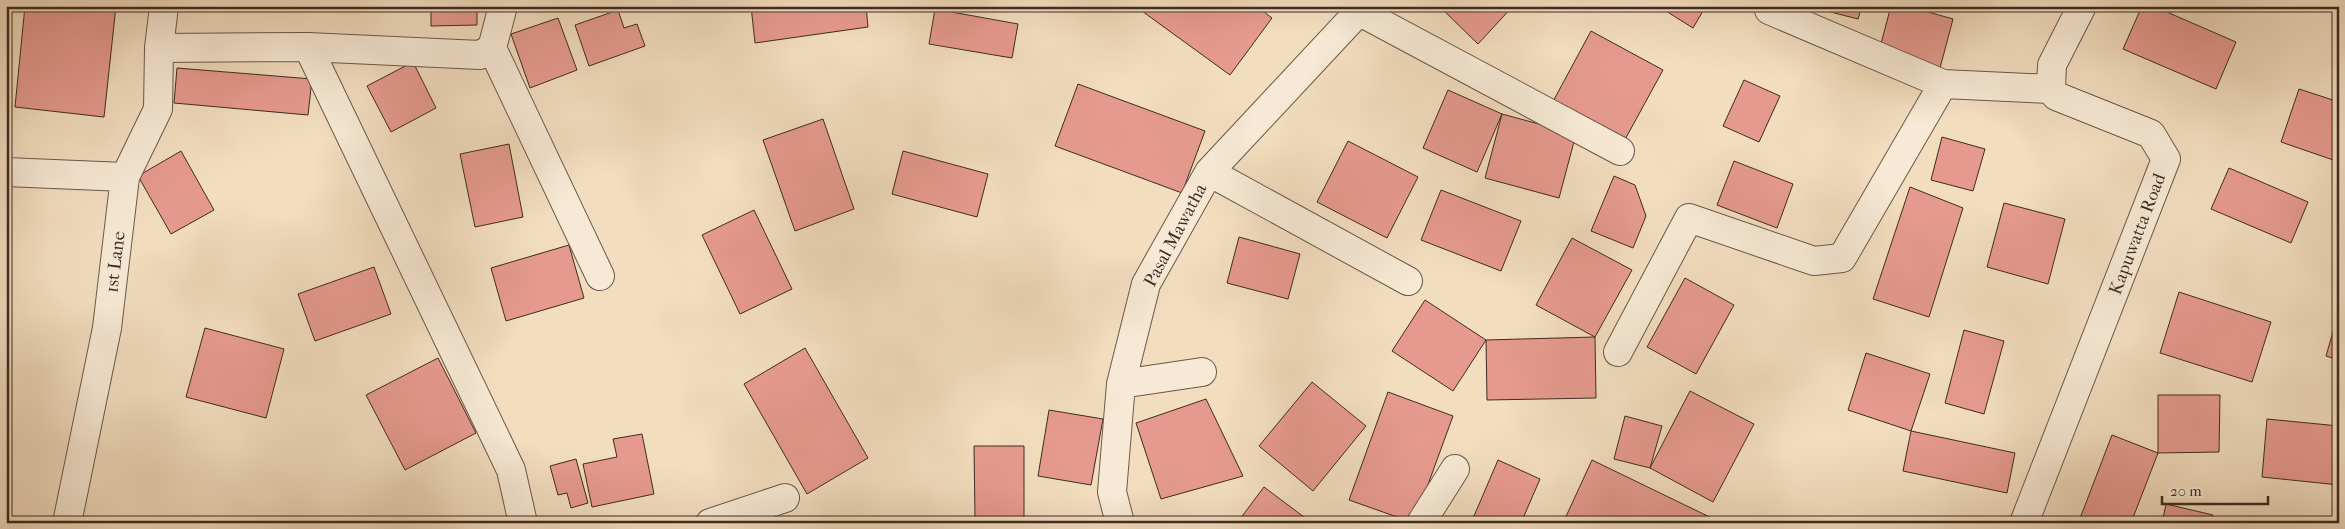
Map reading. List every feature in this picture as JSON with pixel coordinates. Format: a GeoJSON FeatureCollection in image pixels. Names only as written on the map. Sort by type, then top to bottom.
{"type":"FeatureCollection","features":[{"type":"Feature","properties":{"kind":"street","name":"1st Lane"},"geometry":{"type":"LineString","coordinates":[[67,523],[107,328],[125,176],[158,108],[159,48],[164,6]]}},
{"type":"Feature","properties":{"kind":"street"},"geometry":{"type":"LineString","coordinates":[[502,6],[492,48],[600,276]]}},
{"type":"Feature","properties":{"kind":"street"},"geometry":{"type":"LineString","coordinates":[[1769,10],[1943,84],[2051,89],[2052,65],[2082,6]]}},
{"type":"Feature","properties":{"kind":"street"},"geometry":{"type":"LineString","coordinates":[[1362,9],[1620,151]]}},
{"type":"Feature","properties":{"kind":"street","name":"Pasal Mawatha"},"geometry":{"type":"LineString","coordinates":[[1120,523],[1112,492],[1120,384],[1146,284],[1209,172],[1362,9]]}},
{"type":"Feature","properties":{"kind":"street"},"geometry":{"type":"LineString","coordinates":[[159,48],[308,47],[480,55],[492,48]]}},
{"type":"Feature","properties":{"kind":"street"},"geometry":{"type":"LineString","coordinates":[[308,47],[511,470],[523,523]]}},
{"type":"Feature","properties":{"kind":"street"},"geometry":{"type":"LineString","coordinates":[[1618,352],[1689,218],[1814,261],[1842,258],[1943,84]]}},
{"type":"Feature","properties":{"kind":"street","name":"Kapuwatta Road"},"geometry":{"type":"LineString","coordinates":[[2024,523],[2166,159],[2151,134],[2056,96],[2051,89]]}},
{"type":"Feature","properties":{"kind":"street"},"geometry":{"type":"LineString","coordinates":[[6,172],[125,176]]}},
{"type":"Feature","properties":{"kind":"street"},"geometry":{"type":"LineString","coordinates":[[1209,172],[1408,281]]}},
{"type":"Feature","properties":{"kind":"street"},"geometry":{"type":"LineString","coordinates":[[1120,384],[1202,372]]}},
{"type":"Feature","properties":{"kind":"street"},"geometry":{"type":"LineString","coordinates":[[1421,523],[1456,469]]}},
{"type":"Feature","properties":{"kind":"street"},"geometry":{"type":"LineString","coordinates":[[710,523],[785,498]]}},
{"type":"Feature","properties":{"kind":"building"},"geometry":{"type":"Polygon","coordinates":[[[25,6],[116,6],[104,117],[15,107],[25,6]]]}},
{"type":"Feature","properties":{"kind":"building"},"geometry":{"type":"Polygon","coordinates":[[[431,6],[477,6],[477,25],[431,26],[431,6]]]}},
{"type":"Feature","properties":{"kind":"building"},"geometry":{"type":"Polygon","coordinates":[[[751,6],[866,6],[868,27],[755,43],[751,6]]]}},
{"type":"Feature","properties":{"kind":"building"},"geometry":{"type":"Polygon","coordinates":[[[1135,6],[1256,6],[1272,18],[1230,75],[1135,6]]]}},
{"type":"Feature","properties":{"kind":"building"},"geometry":{"type":"Polygon","coordinates":[[[1439,6],[1513,6],[1478,44],[1439,6]]]}},
{"type":"Feature","properties":{"kind":"building"},"geometry":{"type":"Polygon","coordinates":[[[1658,6],[1706,6],[1693,28],[1658,6]]]}},
{"type":"Feature","properties":{"kind":"building"},"geometry":{"type":"Polygon","coordinates":[[[1807,6],[1862,6],[1858,19],[1807,6]]]}},
{"type":"Feature","properties":{"kind":"building"},"geometry":{"type":"Polygon","coordinates":[[[1891,6],[1907,6],[1953,19],[1940,68],[1879,51],[1891,6]]]}},
{"type":"Feature","properties":{"kind":"building"},"geometry":{"type":"Polygon","coordinates":[[[2142,6],[2153,6],[2236,42],[2216,89],[2123,49],[2142,6]]]}},
{"type":"Feature","properties":{"kind":"building"},"geometry":{"type":"Polygon","coordinates":[[[2228,6],[2241,6],[2237,12],[2228,6]]]}},
{"type":"Feature","properties":{"kind":"building"},"geometry":{"type":"Polygon","coordinates":[[[935,9],[1018,24],[1012,58],[929,44],[935,9]]]}},
{"type":"Feature","properties":{"kind":"building"},"geometry":{"type":"Polygon","coordinates":[[[618,10],[624,28],[637,24],[645,46],[589,66],[575,25],[618,10]]]}},
{"type":"Feature","properties":{"kind":"building"},"geometry":{"type":"Polygon","coordinates":[[[558,18],[577,70],[530,88],[511,34],[558,18]]]}},
{"type":"Feature","properties":{"kind":"building"},"geometry":{"type":"Polygon","coordinates":[[[1591,31],[1663,70],[1622,145],[1550,107],[1591,31]]]}},
{"type":"Feature","properties":{"kind":"building"},"geometry":{"type":"Polygon","coordinates":[[[413,62],[436,108],[391,132],[367,86],[413,62]]]}},
{"type":"Feature","properties":{"kind":"building"},"geometry":{"type":"Polygon","coordinates":[[[177,68],[312,79],[308,115],[174,103],[177,68]]]}},
{"type":"Feature","properties":{"kind":"building"},"geometry":{"type":"Polygon","coordinates":[[[1744,80],[1780,96],[1759,142],[1723,126],[1744,80]]]}},
{"type":"Feature","properties":{"kind":"building"},"geometry":{"type":"Polygon","coordinates":[[[1078,84],[1205,131],[1182,193],[1055,146],[1078,84]]]}},
{"type":"Feature","properties":{"kind":"building"},"geometry":{"type":"Polygon","coordinates":[[[2299,89],[2339,102],[2339,162],[2281,142],[2299,89]]]}},
{"type":"Feature","properties":{"kind":"building"},"geometry":{"type":"Polygon","coordinates":[[[1448,90],[1502,114],[1477,172],[1423,148],[1448,90]]]}},
{"type":"Feature","properties":{"kind":"building"},"geometry":{"type":"Polygon","coordinates":[[[1502,114],[1576,134],[1559,198],[1485,178],[1502,114]]]}},
{"type":"Feature","properties":{"kind":"building"},"geometry":{"type":"Polygon","coordinates":[[[823,119],[854,209],[795,231],[763,140],[823,119]]]}},
{"type":"Feature","properties":{"kind":"building"},"geometry":{"type":"Polygon","coordinates":[[[1942,137],[1985,149],[1973,191],[1931,180],[1942,137]]]}},
{"type":"Feature","properties":{"kind":"building"},"geometry":{"type":"Polygon","coordinates":[[[1348,141],[1418,177],[1387,238],[1317,202],[1348,141]]]}},
{"type":"Feature","properties":{"kind":"building"},"geometry":{"type":"Polygon","coordinates":[[[509,144],[523,217],[475,227],[460,154],[509,144]]]}},
{"type":"Feature","properties":{"kind":"building"},"geometry":{"type":"Polygon","coordinates":[[[181,151],[214,210],[171,234],[138,176],[181,151]]]}},
{"type":"Feature","properties":{"kind":"building"},"geometry":{"type":"Polygon","coordinates":[[[903,151],[988,174],[977,217],[892,194],[903,151]]]}},
{"type":"Feature","properties":{"kind":"building"},"geometry":{"type":"Polygon","coordinates":[[[1734,161],[1793,184],[1777,228],[1717,205],[1734,161]]]}},
{"type":"Feature","properties":{"kind":"building"},"geometry":{"type":"Polygon","coordinates":[[[2229,168],[2308,202],[2291,243],[2211,209],[2229,168]]]}},
{"type":"Feature","properties":{"kind":"building"},"geometry":{"type":"Polygon","coordinates":[[[1614,176],[1635,185],[1646,216],[1633,248],[1591,231],[1614,176]]]}},
{"type":"Feature","properties":{"kind":"building"},"geometry":{"type":"Polygon","coordinates":[[[1910,187],[1963,208],[1929,317],[1873,299],[1910,187]]]}},
{"type":"Feature","properties":{"kind":"building"},"geometry":{"type":"Polygon","coordinates":[[[1441,190],[1521,221],[1501,271],[1421,240],[1441,190]]]}},
{"type":"Feature","properties":{"kind":"building"},"geometry":{"type":"Polygon","coordinates":[[[6,201],[11,201],[10,261],[6,261],[6,201]]]}},
{"type":"Feature","properties":{"kind":"building"},"geometry":{"type":"Polygon","coordinates":[[[2004,203],[2065,219],[2048,284],[1987,267],[2004,203]]]}},
{"type":"Feature","properties":{"kind":"building"},"geometry":{"type":"Polygon","coordinates":[[[754,210],[792,289],[740,314],[702,235],[754,210]]]}},
{"type":"Feature","properties":{"kind":"building"},"geometry":{"type":"Polygon","coordinates":[[[1239,237],[1300,254],[1288,299],[1227,283],[1239,237]]]}},
{"type":"Feature","properties":{"kind":"building"},"geometry":{"type":"Polygon","coordinates":[[[1572,238],[1632,270],[1595,337],[1536,305],[1572,238]]]}},
{"type":"Feature","properties":{"kind":"building"},"geometry":{"type":"Polygon","coordinates":[[[569,245],[584,298],[506,321],[491,268],[569,245]]]}},
{"type":"Feature","properties":{"kind":"building"},"geometry":{"type":"Polygon","coordinates":[[[374,267],[391,314],[315,341],[298,294],[374,267]]]}},
{"type":"Feature","properties":{"kind":"building"},"geometry":{"type":"Polygon","coordinates":[[[1685,278],[1734,305],[1696,374],[1647,347],[1685,278]]]}},
{"type":"Feature","properties":{"kind":"building"},"geometry":{"type":"Polygon","coordinates":[[[2179,292],[2271,322],[2252,382],[2160,353],[2179,292]]]}},
{"type":"Feature","properties":{"kind":"building"},"geometry":{"type":"Polygon","coordinates":[[[1425,300],[1486,340],[1453,391],[1392,351],[1425,300]]]}},
{"type":"Feature","properties":{"kind":"building"},"geometry":{"type":"Polygon","coordinates":[[[2339,311],[2339,360],[2326,356],[2339,311]]]}},
{"type":"Feature","properties":{"kind":"building"},"geometry":{"type":"Polygon","coordinates":[[[205,328],[284,349],[266,418],[186,397],[205,328]]]}},
{"type":"Feature","properties":{"kind":"building"},"geometry":{"type":"Polygon","coordinates":[[[1964,330],[2004,341],[1984,414],[1945,403],[1964,330]]]}},
{"type":"Feature","properties":{"kind":"building"},"geometry":{"type":"Polygon","coordinates":[[[1595,337],[1596,398],[1487,400],[1486,340],[1595,337]]]}},
{"type":"Feature","properties":{"kind":"building"},"geometry":{"type":"Polygon","coordinates":[[[805,348],[868,458],[807,494],[744,384],[805,348]]]}},
{"type":"Feature","properties":{"kind":"building"},"geometry":{"type":"Polygon","coordinates":[[[1866,353],[1930,374],[1911,431],[1848,410],[1866,353]]]}},
{"type":"Feature","properties":{"kind":"building"},"geometry":{"type":"Polygon","coordinates":[[[438,358],[476,433],[405,470],[366,395],[438,358]]]}},
{"type":"Feature","properties":{"kind":"building"},"geometry":{"type":"Polygon","coordinates":[[[1312,382],[1366,426],[1313,491],[1259,446],[1312,382]]]}},
{"type":"Feature","properties":{"kind":"building"},"geometry":{"type":"Polygon","coordinates":[[[1690,391],[1754,424],[1713,502],[1650,468],[1690,391]]]}},
{"type":"Feature","properties":{"kind":"building"},"geometry":{"type":"Polygon","coordinates":[[[1388,392],[1453,416],[1414,523],[1349,500],[1388,392]]]}},
{"type":"Feature","properties":{"kind":"building"},"geometry":{"type":"Polygon","coordinates":[[[2158,395],[2220,395],[2219,452],[2158,453],[2158,395]]]}},
{"type":"Feature","properties":{"kind":"building"},"geometry":{"type":"Polygon","coordinates":[[[1206,399],[1243,476],[1161,499],[1136,423],[1206,399]]]}},
{"type":"Feature","properties":{"kind":"building"},"geometry":{"type":"Polygon","coordinates":[[[1049,410],[1103,419],[1091,485],[1038,476],[1049,410]]]}},
{"type":"Feature","properties":{"kind":"building"},"geometry":{"type":"Polygon","coordinates":[[[1625,416],[1662,426],[1650,468],[1614,459],[1625,416]]]}},
{"type":"Feature","properties":{"kind":"building"},"geometry":{"type":"Polygon","coordinates":[[[2267,419],[2339,426],[2339,485],[2262,477],[2267,419]]]}},
{"type":"Feature","properties":{"kind":"building"},"geometry":{"type":"Polygon","coordinates":[[[1911,431],[2015,453],[2007,493],[1903,471],[1911,431]]]}},
{"type":"Feature","properties":{"kind":"building"},"geometry":{"type":"Polygon","coordinates":[[[642,434],[654,494],[592,507],[583,464],[617,457],[613,439],[642,434]]]}},
{"type":"Feature","properties":{"kind":"building"},"geometry":{"type":"Polygon","coordinates":[[[2112,435],[2158,453],[2131,523],[2083,523],[2079,521],[2112,435]]]}},
{"type":"Feature","properties":{"kind":"building"},"geometry":{"type":"Polygon","coordinates":[[[974,446],[1024,446],[1024,518],[975,518],[974,446]]]}},
{"type":"Feature","properties":{"kind":"building"},"geometry":{"type":"Polygon","coordinates":[[[576,459],[588,503],[571,508],[567,493],[558,495],[550,466],[576,459]]]}},
{"type":"Feature","properties":{"kind":"building"},"geometry":{"type":"Polygon","coordinates":[[[1498,460],[1540,479],[1521,523],[1471,523],[1498,460]]]}},
{"type":"Feature","properties":{"kind":"building"},"geometry":{"type":"Polygon","coordinates":[[[1592,460],[1722,523],[1563,523],[1592,460]]]}},
{"type":"Feature","properties":{"kind":"building"},"geometry":{"type":"Polygon","coordinates":[[[1264,487],[1312,523],[1237,523],[1264,487]]]}},
{"type":"Feature","properties":{"kind":"building"},"geometry":{"type":"Polygon","coordinates":[[[2166,504],[2213,515],[2211,523],[2162,523],[2166,504]]]}}]}
